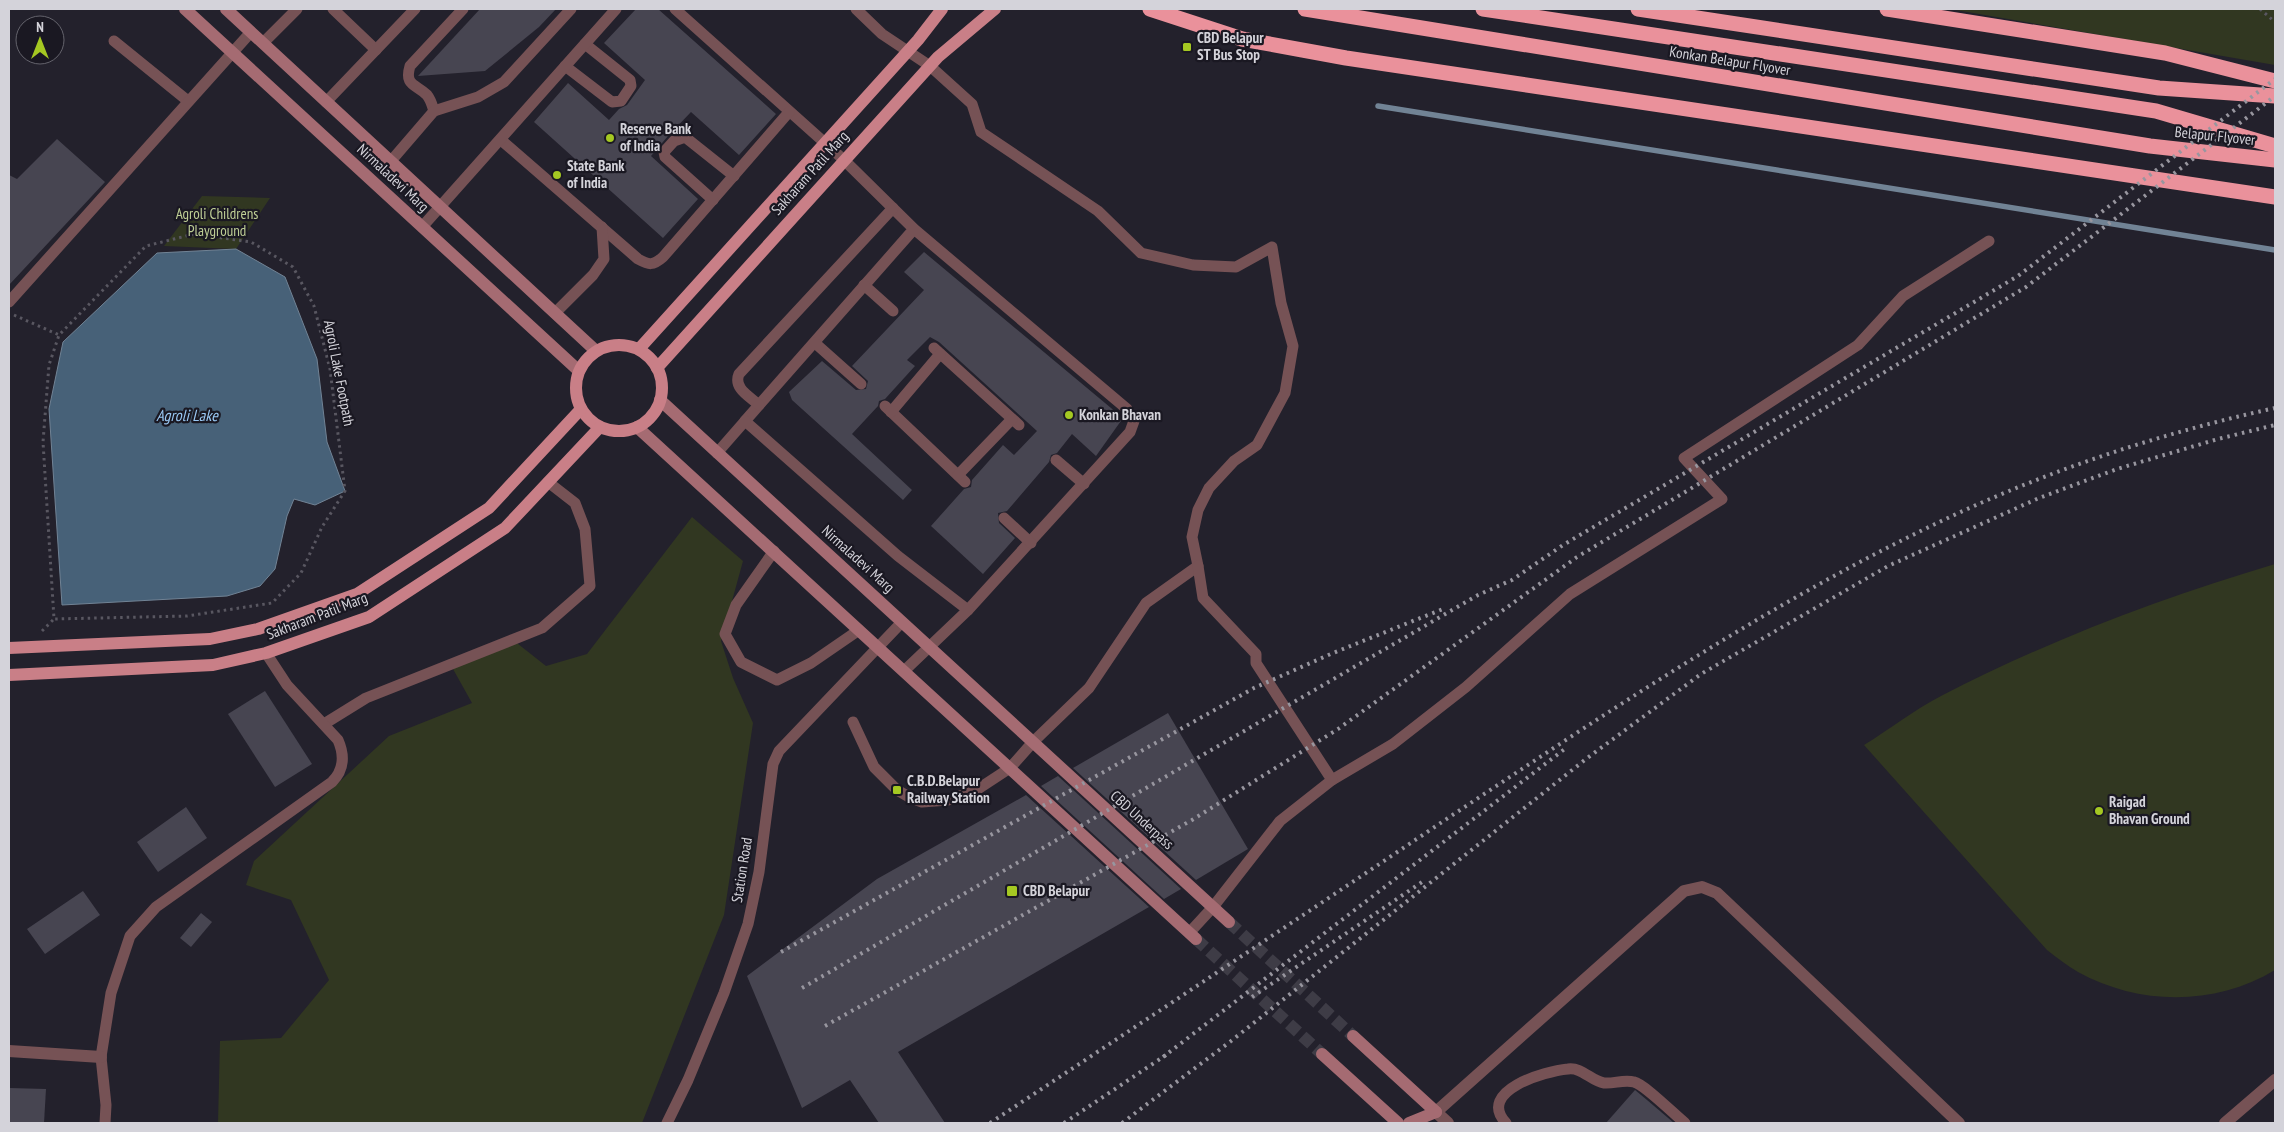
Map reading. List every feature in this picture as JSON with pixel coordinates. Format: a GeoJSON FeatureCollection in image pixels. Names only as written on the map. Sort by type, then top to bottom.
{"type":"FeatureCollection","features":[{"type":"Feature","properties":{"kind":"highway"},"geometry":{"type":"LineString","coordinates":[[1150,9],[1242,40],[1346,58],[2275,197]]}},
{"type":"Feature","properties":{"kind":"highway","name":"Konkan Belapur Flyover"},"geometry":{"type":"LineString","coordinates":[[1305,9],[2150,146]]}},
{"type":"Feature","properties":{"kind":"highway"},"geometry":{"type":"LineString","coordinates":[[1483,9],[2156,111],[2275,146]]}},
{"type":"Feature","properties":{"kind":"highway"},"geometry":{"type":"LineString","coordinates":[[1638,9],[2159,88],[2275,96]]}},
{"type":"Feature","properties":{"kind":"highway"},"geometry":{"type":"LineString","coordinates":[[1887,9],[2164,53],[2275,81]]}},
{"type":"Feature","properties":{"kind":"highway","name":"Belapur Flyover"},"geometry":{"type":"LineString","coordinates":[[2150,146],[2275,160]]}},
{"type":"Feature","properties":{"kind":"main road","name":"Nirmaladevi Marg"},"geometry":{"type":"LineString","coordinates":[[185,9],[579,371]]}},
{"type":"Feature","properties":{"kind":"main road","name":"Nirmaladevi Marg"},"geometry":{"type":"LineString","coordinates":[[226,9],[596,351]]}},
{"type":"Feature","properties":{"kind":"main road","name":"Sakharam Patil Marg"},"geometry":{"type":"LineString","coordinates":[[639,349],[909,51],[942,9]]}},
{"type":"Feature","properties":{"kind":"main road","name":"Sakharam Patil Marg"},"geometry":{"type":"LineString","coordinates":[[657,368],[930,66],[996,9]]}},
{"type":"Feature","properties":{"kind":"main road"},"geometry":{"type":"LineString","coordinates":[[617,344],[639,349],[646,354],[657,368],[661,378],[660,400],[656,411],[638,427],[619,431],[600,427],[586,416],[581,409],[576,390],[579,371],[596,351],[617,344]]}},
{"type":"Feature","properties":{"kind":"main road","name":"Nirmaladevi Marg"},"geometry":{"type":"LineString","coordinates":[[660,400],[1033,742]]}},
{"type":"Feature","properties":{"kind":"main road","name":"Sakharam Patil Marg"},"geometry":{"type":"LineString","coordinates":[[9,648],[210,639],[258,629],[357,594],[488,508],[581,409]]}},
{"type":"Feature","properties":{"kind":"main road","name":"Sakharam Patil Marg"},"geometry":{"type":"LineString","coordinates":[[9,675],[213,665],[266,653],[369,617],[505,528],[600,427]]}},
{"type":"Feature","properties":{"kind":"main road"},"geometry":{"type":"LineString","coordinates":[[638,427],[1193,936]]}},
{"type":"Feature","properties":{"kind":"main road","name":"CBD Underpass"},"geometry":{"type":"LineString","coordinates":[[1033,742],[1229,922]]}},
{"type":"Feature","properties":{"kind":"main road"},"geometry":{"type":"LineString","coordinates":[[1354,1036],[1434,1118]]}},
{"type":"Feature","properties":{"kind":"main road"},"geometry":{"type":"LineString","coordinates":[[1322,1054],[1398,1123]]}},
{"type":"Feature","properties":{"kind":"main road"},"geometry":{"type":"LineString","coordinates":[[1409,1123],[1434,1118]]}},
{"type":"Feature","properties":{"kind":"street"},"geometry":{"type":"LineString","coordinates":[[1448,1123],[1434,1118],[1684,891],[1702,887],[1717,892],[1959,1123]]}},
{"type":"Feature","properties":{"kind":"street"},"geometry":{"type":"LineString","coordinates":[[9,1051],[101,1057]]}},
{"type":"Feature","properties":{"kind":"street"},"geometry":{"type":"LineString","coordinates":[[2225,1123],[2275,1080]]}},
{"type":"Feature","properties":{"kind":"lane"},"geometry":{"type":"LineString","coordinates":[[263,43],[297,9]]}},
{"type":"Feature","properties":{"kind":"lane"},"geometry":{"type":"LineString","coordinates":[[333,9],[376,50]]}},
{"type":"Feature","properties":{"kind":"lane"},"geometry":{"type":"LineString","coordinates":[[326,102],[415,9]]}},
{"type":"Feature","properties":{"kind":"lane"},"geometry":{"type":"LineString","coordinates":[[434,111],[427,95],[410,82],[407,75],[410,66],[463,9]]}},
{"type":"Feature","properties":{"kind":"lane"},"geometry":{"type":"LineString","coordinates":[[390,161],[434,111],[478,97],[504,82],[571,9]]}},
{"type":"Feature","properties":{"kind":"lane"},"geometry":{"type":"LineString","coordinates":[[422,227],[441,208],[616,9]]}},
{"type":"Feature","properties":{"kind":"lane"},"geometry":{"type":"LineString","coordinates":[[675,9],[844,160],[914,229],[1127,409],[1134,421],[1130,432],[1031,543],[931,648],[904,671]]}},
{"type":"Feature","properties":{"kind":"lane"},"geometry":{"type":"LineString","coordinates":[[856,9],[882,34],[930,66],[972,104],[981,132],[1098,212],[1140,253],[1193,265],[1236,267],[1272,247],[1281,303],[1293,346],[1285,393],[1257,445],[1234,461],[1206,496],[1198,510],[1192,537],[1203,598],[1256,654],[1256,663],[1332,780]]}},
{"type":"Feature","properties":{"kind":"lane"},"geometry":{"type":"LineString","coordinates":[[9,302],[251,32]]}},
{"type":"Feature","properties":{"kind":"lane"},"geometry":{"type":"LineString","coordinates":[[114,41],[188,101]]}},
{"type":"Feature","properties":{"kind":"lane"},"geometry":{"type":"LineString","coordinates":[[566,66],[612,102],[621,101],[631,86],[630,80],[585,44]]}},
{"type":"Feature","properties":{"kind":"lane"},"geometry":{"type":"LineString","coordinates":[[501,140],[648,265],[656,264],[789,112]]}},
{"type":"Feature","properties":{"kind":"lane"},"geometry":{"type":"LineString","coordinates":[[713,200],[665,157],[664,152],[669,146],[674,141],[685,137],[734,176]]}},
{"type":"Feature","properties":{"kind":"lane"},"geometry":{"type":"LineString","coordinates":[[759,405],[738,386],[736,380],[739,374],[893,208]]}},
{"type":"Feature","properties":{"kind":"lane"},"geometry":{"type":"LineString","coordinates":[[555,313],[593,275],[604,259],[602,227]]}},
{"type":"Feature","properties":{"kind":"lane"},"geometry":{"type":"LineString","coordinates":[[717,453],[914,229]]}},
{"type":"Feature","properties":{"kind":"lane"},"geometry":{"type":"LineString","coordinates":[[1193,936],[1213,907],[1280,821],[1332,780],[1393,744],[1466,687],[1570,594],[1722,498],[1684,458],[1858,344],[1904,296],[1989,242]]}},
{"type":"Feature","properties":{"kind":"lane"},"geometry":{"type":"LineString","coordinates":[[864,285],[893,311]]}},
{"type":"Feature","properties":{"kind":"lane"},"geometry":{"type":"LineString","coordinates":[[814,343],[861,384]]}},
{"type":"Feature","properties":{"kind":"lane"},"geometry":{"type":"LineString","coordinates":[[937,351],[1015,422],[962,479],[888,409],[937,351]]}},
{"type":"Feature","properties":{"kind":"lane"},"geometry":{"type":"LineString","coordinates":[[745,421],[898,556],[968,610]]}},
{"type":"Feature","properties":{"kind":"lane"},"geometry":{"type":"LineString","coordinates":[[1056,460],[1084,484]]}},
{"type":"Feature","properties":{"kind":"lane"},"geometry":{"type":"LineString","coordinates":[[324,724],[366,698],[542,628],[590,586],[585,529],[575,503],[548,482]]}},
{"type":"Feature","properties":{"kind":"lane"},"geometry":{"type":"LineString","coordinates":[[1004,518],[1031,543]]}},
{"type":"Feature","properties":{"kind":"lane"},"geometry":{"type":"LineString","coordinates":[[774,551],[736,605],[725,634],[741,662],[777,680],[811,663],[859,630]]}},
{"type":"Feature","properties":{"kind":"lane"},"geometry":{"type":"LineString","coordinates":[[854,722],[874,767],[897,790],[922,802],[948,800],[975,791],[1010,768],[1033,742],[1089,688],[1146,603],[1198,566]]}},
{"type":"Feature","properties":{"kind":"lane","name":"Station Road"},"geometry":{"type":"LineString","coordinates":[[667,1123],[688,1080],[724,993],[748,924],[759,872],[773,764],[779,751],[902,622]]}},
{"type":"Feature","properties":{"kind":"lane"},"geometry":{"type":"LineString","coordinates":[[105,1123],[106,1106],[101,1057],[111,993],[130,936],[156,907],[338,775],[342,766],[342,749],[338,740],[287,685],[266,653]]}},
{"type":"Feature","properties":{"kind":"lane"},"geometry":{"type":"LineString","coordinates":[[1506,1123],[1499,1115],[1497,1109],[1501,1098],[1532,1077],[1570,1068],[1583,1072],[1603,1083],[1624,1080],[1637,1082],[1685,1123]]}},
{"type":"Feature","properties":{"kind":"path"},"geometry":{"type":"LineString","coordinates":[[2260,9],[2275,22]]}},
{"type":"Feature","properties":{"kind":"path","name":"Agroli Lake Footpath"},"geometry":{"type":"LineString","coordinates":[[194,234],[251,242],[293,267],[314,306],[330,369],[345,491],[322,527],[301,573],[272,603],[187,616],[54,619],[43,442],[49,366],[59,335],[146,246],[194,234]]}},
{"type":"Feature","properties":{"kind":"path"},"geometry":{"type":"LineString","coordinates":[[9,313],[59,335]]}},
{"type":"Feature","properties":{"kind":"path"},"geometry":{"type":"LineString","coordinates":[[41,632],[54,619]]}},
{"type":"Feature","properties":{"kind":"green space"},"geometry":{"type":"Polygon","coordinates":[[[1950,9],[2275,9],[2275,65],[1950,9]]]}},
{"type":"Feature","properties":{"kind":"green space","name":"Agroli Childrens Playground"},"geometry":{"type":"Polygon","coordinates":[[[202,196],[270,198],[236,249],[164,246],[202,196]]]}},
{"type":"Feature","properties":{"kind":"green space"},"geometry":{"type":"Polygon","coordinates":[[[692,517],[743,561],[721,641],[733,678],[753,723],[724,915],[642,1123],[218,1123],[220,1041],[281,1038],[329,980],[291,900],[246,885],[254,861],[389,736],[472,703],[453,669],[508,636],[546,666],[587,654],[692,517]]]}},
{"type":"Feature","properties":{"kind":"green space","name":"Raigad Bhavan Ground"},"geometry":{"type":"Polygon","coordinates":[[[2275,564],[2275,970],[2252,982],[2228,990],[2203,995],[2177,997],[2152,996],[2126,991],[2102,983],[2078,972],[2047,950],[1864,745],[1931,701],[2022,657],[2147,606],[2275,564]]]}},
{"type":"Feature","properties":{"kind":"water","name":"Agroli Lake"},"geometry":{"type":"Polygon","coordinates":[[[236,249],[285,277],[317,359],[327,442],[345,491],[315,505],[294,499],[287,516],[275,569],[260,586],[227,596],[62,605],[49,409],[63,342],[157,253],[236,249]]]}},
{"type":"Feature","properties":{"kind":"building"},"geometry":{"type":"Polygon","coordinates":[[[480,9],[556,9],[539,27],[485,71],[418,76],[480,9]]]}},
{"type":"Feature","properties":{"kind":"building","name":"Reserve Bank of India"},"geometry":{"type":"Polygon","coordinates":[[[636,9],[658,9],[776,114],[739,155],[691,112],[668,136],[651,156],[698,199],[663,238],[534,122],[568,83],[609,120],[619,109],[627,105],[645,80],[604,43],[636,9]]]}},
{"type":"Feature","properties":{"kind":"building"},"geometry":{"type":"Polygon","coordinates":[[[57,139],[105,182],[9,285],[9,175],[17,179],[57,139]]]}},
{"type":"Feature","properties":{"kind":"building","name":"Konkan Bhavan"},"geometry":{"type":"Polygon","coordinates":[[[924,252],[1123,418],[1096,456],[1072,434],[1057,453],[1051,455],[1049,462],[1007,511],[998,513],[999,523],[1015,538],[983,574],[931,526],[964,489],[971,487],[972,480],[1003,445],[1014,455],[1037,431],[939,342],[930,337],[907,360],[915,366],[885,399],[879,401],[878,406],[852,434],[912,490],[903,500],[792,400],[789,392],[822,361],[856,390],[866,389],[868,381],[852,366],[924,290],[904,272],[924,252]]]}},
{"type":"Feature","properties":{"kind":"building"},"geometry":{"type":"Polygon","coordinates":[[[265,691],[312,764],[275,787],[228,714],[265,691]]]}},
{"type":"Feature","properties":{"kind":"building"},"geometry":{"type":"Polygon","coordinates":[[[1168,713],[1248,849],[1196,880],[1073,768],[1168,713]]]}},
{"type":"Feature","properties":{"kind":"building"},"geometry":{"type":"Polygon","coordinates":[[[1058,776],[1181,889],[1164,899],[1041,786],[1058,776]]]}},
{"type":"Feature","properties":{"kind":"building","name":"CBD Belapur"},"geometry":{"type":"Polygon","coordinates":[[[1026,795],[1149,907],[898,1052],[945,1123],[879,1123],[850,1080],[802,1108],[747,976],[877,879],[1026,795]]]}},
{"type":"Feature","properties":{"kind":"building"},"geometry":{"type":"Polygon","coordinates":[[[186,807],[207,838],[158,872],[137,842],[186,807]]]}},
{"type":"Feature","properties":{"kind":"building"},"geometry":{"type":"Polygon","coordinates":[[[83,891],[100,915],[45,954],[27,929],[83,891]]]}},
{"type":"Feature","properties":{"kind":"building"},"geometry":{"type":"Polygon","coordinates":[[[201,913],[212,922],[191,947],[180,938],[201,913]]]}},
{"type":"Feature","properties":{"kind":"building"},"geometry":{"type":"Polygon","coordinates":[[[9,1088],[46,1089],[44,1123],[9,1123],[9,1088]]]}},
{"type":"Feature","properties":{"kind":"building"},"geometry":{"type":"Polygon","coordinates":[[[1635,1090],[1647,1100],[1674,1123],[1606,1123],[1635,1090]]]}},
{"type":"Feature","properties":{"kind":"waterway"},"geometry":{"type":"LineString","coordinates":[[1378,106],[2275,250]]}},
{"type":"Feature","properties":{"kind":"tunnel"},"geometry":{"type":"LineString","coordinates":[[1229,922],[1353,1036]]}},
{"type":"Feature","properties":{"kind":"tunnel"},"geometry":{"type":"LineString","coordinates":[[1196,939],[1322,1054]]}},
{"type":"Feature","properties":{"kind":"railway"},"geometry":{"type":"LineString","coordinates":[[802,988],[1478,595],[1512,580],[1563,545],[2018,276],[2275,79]]}},
{"type":"Feature","properties":{"kind":"railway"},"geometry":{"type":"LineString","coordinates":[[825,1026],[1192,820],[1338,729],[1577,557],[2026,287],[2275,96]]}},
{"type":"Feature","properties":{"kind":"railway"},"geometry":{"type":"LineString","coordinates":[[990,1123],[1566,740],[1685,664],[1806,592],[1931,526],[2057,472],[2187,430],[2275,408]]}},
{"type":"Feature","properties":{"kind":"railway"},"geometry":{"type":"LineString","coordinates":[[1122,1123],[1231,1041],[1586,759],[1701,674],[1888,566],[2039,498],[2117,469],[2218,439],[2275,425]]}},
{"type":"Feature","properties":{"kind":"railway"},"geometry":{"type":"LineString","coordinates":[[781,952],[1254,688],[1333,653],[1443,609]]}},
{"type":"Feature","properties":{"kind":"railway"},"geometry":{"type":"LineString","coordinates":[[1163,1057],[1566,748]]}},
{"type":"Feature","properties":{"kind":"railway"},"geometry":{"type":"LineString","coordinates":[[1252,997],[1422,882]]}},
{"type":"Feature","properties":{"kind":"railway"},"geometry":{"type":"LineString","coordinates":[[1064,1123],[1169,1053]]}},
{"type":"Feature","properties":{"kind":"place","name":"CBD Belapur ST Bus Stop"},"geometry":{"type":"Point","coordinates":[1187,47]}},
{"type":"Feature","properties":{"kind":"place","name":"Reserve Bank of India"},"geometry":{"type":"Point","coordinates":[610,138]}},
{"type":"Feature","properties":{"kind":"place","name":"State Bank of India"},"geometry":{"type":"Point","coordinates":[557,175]}},
{"type":"Feature","properties":{"kind":"place","name":"Konkan Bhavan"},"geometry":{"type":"Point","coordinates":[1069,415]}},
{"type":"Feature","properties":{"kind":"place","name":"C.B.D.Belapur Railway Station"},"geometry":{"type":"Point","coordinates":[897,790]}},
{"type":"Feature","properties":{"kind":"place","name":"Raigad Bhavan Ground"},"geometry":{"type":"Point","coordinates":[2099,811]}},
{"type":"Feature","properties":{"kind":"place","name":"CBD Belapur"},"geometry":{"type":"Point","coordinates":[1012,891]}}]}
